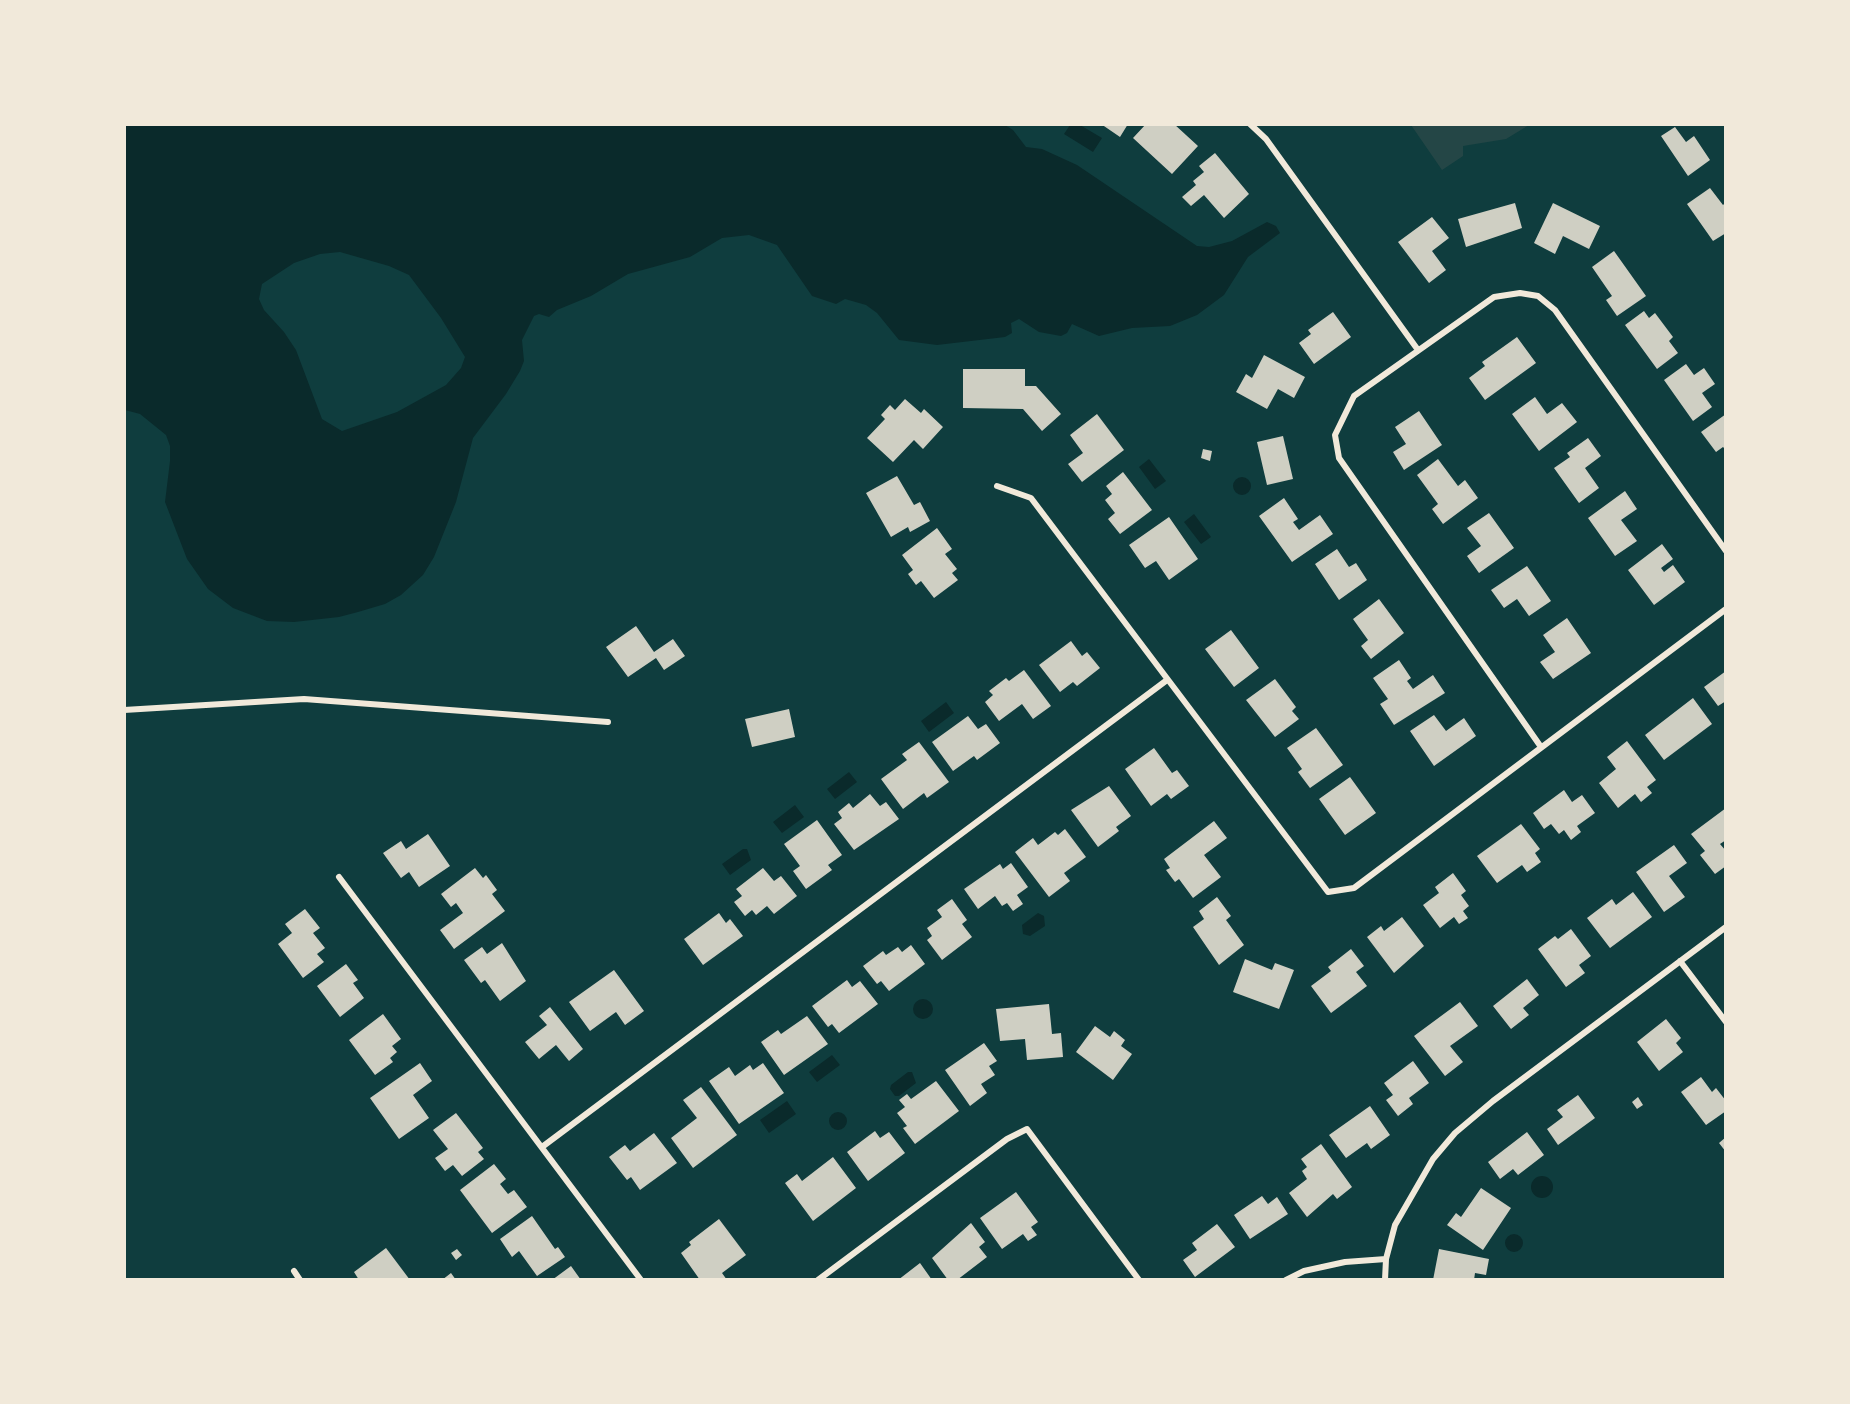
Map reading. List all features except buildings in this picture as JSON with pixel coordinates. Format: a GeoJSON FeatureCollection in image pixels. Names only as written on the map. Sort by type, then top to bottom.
{"type":"FeatureCollection","features":[{"type":"Feature","properties":{"kind":"street"},"geometry":{"type":"LineString","coordinates":[[1250,124],[1266,139],[1418,350]]}},
{"type":"Feature","properties":{"kind":"street"},"geometry":{"type":"LineString","coordinates":[[1541,747],[1339,458],[1335,435],[1354,396],[1494,297],[1520,293],[1538,296],[1555,310],[1725,551]]}},
{"type":"Feature","properties":{"kind":"street"},"geometry":{"type":"LineString","coordinates":[[997,486],[1031,498],[1328,892],[1354,888],[1725,609]]}},
{"type":"Feature","properties":{"kind":"street"},"geometry":{"type":"LineString","coordinates":[[542,1147],[1167,680]]}},
{"type":"Feature","properties":{"kind":"street"},"geometry":{"type":"LineString","coordinates":[[124,710],[304,699],[608,722]]}},
{"type":"Feature","properties":{"kind":"street"},"geometry":{"type":"LineString","coordinates":[[339,877],[641,1280]]}},
{"type":"Feature","properties":{"kind":"street"},"geometry":{"type":"LineString","coordinates":[[1385,1280],[1386,1259],[1395,1226],[1433,1159],[1463,1127],[1725,927]]}},
{"type":"Feature","properties":{"kind":"street"},"geometry":{"type":"LineString","coordinates":[[1680,961],[1725,1022]]}},
{"type":"Feature","properties":{"kind":"street"},"geometry":{"type":"LineString","coordinates":[[818,1280],[1007,1139],[1027,1129],[1139,1280]]}},
{"type":"Feature","properties":{"kind":"street"},"geometry":{"type":"LineString","coordinates":[[1286,1280],[1304,1271],[1335,1264],[1386,1259]]}},
{"type":"Feature","properties":{"kind":"street"},"geometry":{"type":"LineString","coordinates":[[294,1271],[300,1280]]}},
{"type":"Feature","properties":{"kind":"shaded area"},"geometry":{"type":"Polygon","coordinates":[[[125,124],[1005,125],[1013,130],[1026,147],[1042,149],[1077,165],[1197,246],[1209,247],[1232,241],[1267,222],[1276,226],[1280,233],[1248,257],[1224,295],[1197,315],[1170,326],[1132,328],[1099,336],[1072,324],[1067,333],[1061,336],[1039,332],[1019,319],[1011,323],[1012,333],[1005,337],[937,345],[899,340],[877,313],[866,305],[845,299],[836,304],[812,296],[777,245],[749,235],[722,238],[690,257],[628,274],[591,296],[557,310],[549,317],[539,314],[534,316],[522,340],[524,361],[520,371],[473,438],[456,502],[434,557],[423,575],[401,595],[385,604],[339,617],[294,622],[267,621],[233,608],[208,589],[187,559],[165,502],[170,461],[170,446],[166,435],[140,414],[125,410],[125,124]],[[340,252],[320,254],[294,263],[262,284],[259,299],[264,310],[284,332],[296,350],[322,419],[342,431],[397,412],[446,385],[461,368],[465,357],[441,318],[409,275],[389,266],[340,252]]]}},
{"type":"Feature","properties":{"kind":"shaded area"},"geometry":{"type":"Polygon","coordinates":[[[1070,125],[1080,125],[1102,138],[1093,152],[1064,134],[1070,125]]]}},
{"type":"Feature","properties":{"kind":"shaded area"},"geometry":{"type":"Polygon","coordinates":[[[1411,125],[1529,125],[1506,139],[1463,146],[1463,156],[1442,170],[1411,125]]]}},
{"type":"Feature","properties":{"kind":"shaded area"},"geometry":{"type":"Polygon","coordinates":[[[1149,459],[1166,481],[1155,489],[1139,467],[1149,459]]]}},
{"type":"Feature","properties":{"kind":"shaded area"},"geometry":{"type":"Polygon","coordinates":[[[1238,477],[1246,477],[1251,482],[1249,493],[1238,495],[1233,490],[1233,482],[1238,477]]]}},
{"type":"Feature","properties":{"kind":"shaded area"},"geometry":{"type":"Polygon","coordinates":[[[1194,514],[1211,537],[1201,544],[1184,522],[1194,514]]]}},
{"type":"Feature","properties":{"kind":"shaded area"},"geometry":{"type":"Polygon","coordinates":[[[946,702],[954,713],[929,732],[921,721],[946,702]]]}},
{"type":"Feature","properties":{"kind":"shaded area"},"geometry":{"type":"Polygon","coordinates":[[[849,772],[857,782],[835,799],[827,789],[849,772]]]}},
{"type":"Feature","properties":{"kind":"shaded area"},"geometry":{"type":"Polygon","coordinates":[[[795,805],[804,817],[782,833],[773,822],[795,805]]]}},
{"type":"Feature","properties":{"kind":"shaded area"},"geometry":{"type":"Polygon","coordinates":[[[743,849],[747,849],[751,860],[730,875],[722,864],[743,849]]]}},
{"type":"Feature","properties":{"kind":"shaded area"},"geometry":{"type":"Polygon","coordinates":[[[1038,913],[1044,916],[1045,926],[1030,936],[1023,934],[1022,925],[1038,913]]]}},
{"type":"Feature","properties":{"kind":"shaded area"},"geometry":{"type":"Polygon","coordinates":[[[919,999],[927,999],[933,1005],[933,1013],[927,1019],[919,1019],[913,1013],[913,1005],[919,999]]]}},
{"type":"Feature","properties":{"kind":"shaded area"},"geometry":{"type":"Polygon","coordinates":[[[832,1055],[840,1065],[817,1082],[809,1072],[832,1055]]]}},
{"type":"Feature","properties":{"kind":"shaded area"},"geometry":{"type":"Polygon","coordinates":[[[908,1072],[912,1072],[916,1083],[899,1096],[895,1096],[890,1089],[891,1085],[908,1072]]]}},
{"type":"Feature","properties":{"kind":"shaded area"},"geometry":{"type":"Polygon","coordinates":[[[787,1101],[796,1114],[769,1133],[760,1120],[787,1101]]]}},
{"type":"Feature","properties":{"kind":"shaded area"},"geometry":{"type":"Polygon","coordinates":[[[834,1112],[842,1112],[847,1117],[845,1128],[834,1130],[829,1125],[829,1117],[834,1112]]]}},
{"type":"Feature","properties":{"kind":"shaded area"},"geometry":{"type":"Polygon","coordinates":[[[1542,1176],[1550,1179],[1553,1187],[1550,1195],[1542,1198],[1534,1195],[1531,1187],[1534,1179],[1542,1176]]]}},
{"type":"Feature","properties":{"kind":"shaded area"},"geometry":{"type":"Polygon","coordinates":[[[1510,1234],[1518,1234],[1523,1239],[1521,1250],[1510,1252],[1505,1247],[1505,1239],[1510,1234]]]}}]}
